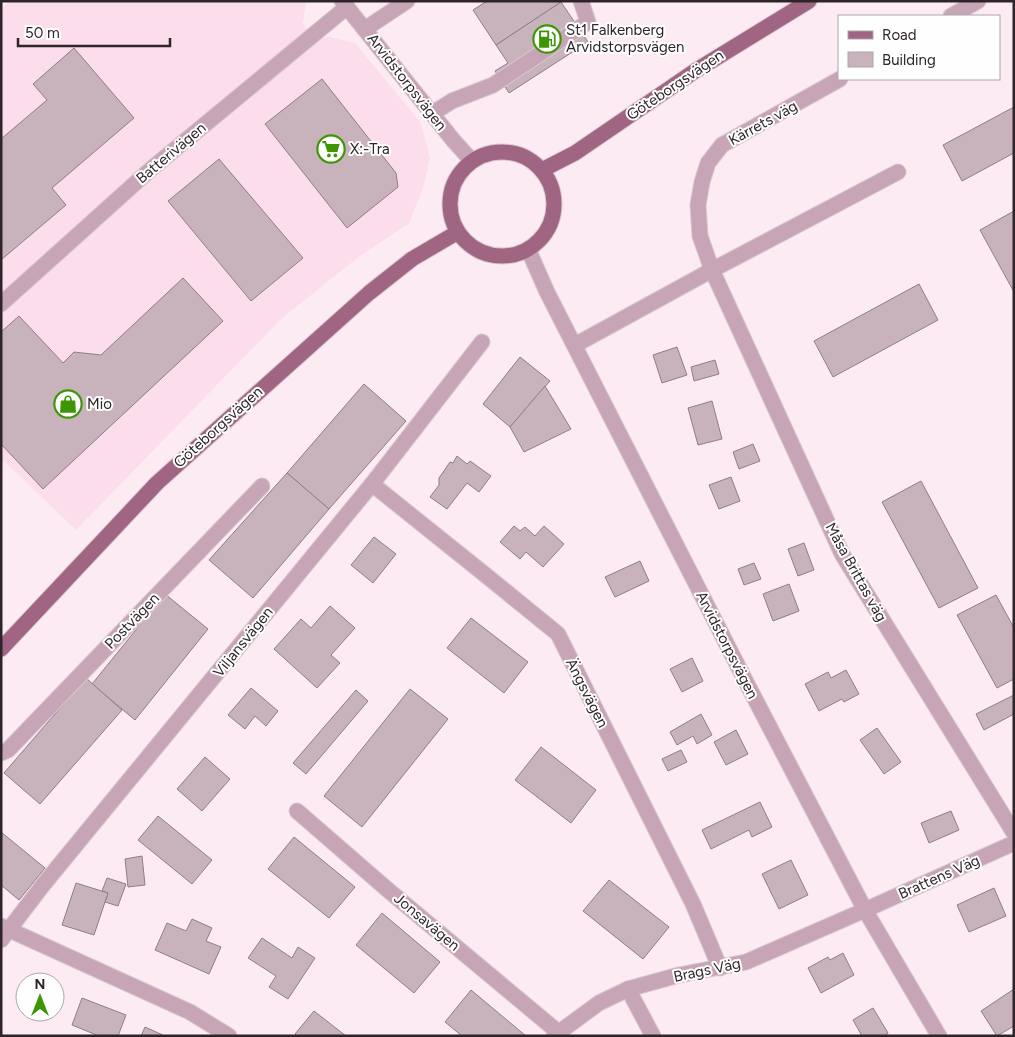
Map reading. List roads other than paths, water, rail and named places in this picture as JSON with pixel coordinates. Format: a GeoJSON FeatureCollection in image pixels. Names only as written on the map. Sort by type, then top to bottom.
{"type":"FeatureCollection","features":[{"type":"Feature","properties":{"kind":"main road","name":"Göteborgsvägen"},"geometry":{"type":"LineString","coordinates":[[542,170],[575,152],[695,71],[808,1]]}},
{"type":"Feature","properties":{"kind":"main road"},"geometry":{"type":"LineString","coordinates":[[508,152],[527,158],[542,170],[552,188],[554,209],[548,230],[539,241],[528,249],[511,255],[494,255],[478,250],[470,245],[458,232],[451,214],[451,194],[458,176],[472,161],[489,154],[508,152]]}},
{"type":"Feature","properties":{"kind":"main road","name":"Göteborgsvägen"},"geometry":{"type":"LineString","coordinates":[[1,649],[157,483],[369,293],[412,259],[458,232]]}},
{"type":"Feature","properties":{"kind":"street"},"geometry":{"type":"LineString","coordinates":[[365,29],[407,1]]}},
{"type":"Feature","properties":{"kind":"street"},"geometry":{"type":"LineString","coordinates":[[433,114],[452,101],[494,85],[588,22],[581,1]]}},
{"type":"Feature","properties":{"kind":"street"},"geometry":{"type":"LineString","coordinates":[[953,15],[978,1]]}},
{"type":"Feature","properties":{"kind":"street","name":"Arvidstorpsvägen"},"geometry":{"type":"LineString","coordinates":[[344,4],[472,161]]}},
{"type":"Feature","properties":{"kind":"street","name":"Batterivägen"},"geometry":{"type":"LineString","coordinates":[[1,304],[151,169],[344,4]]}},
{"type":"Feature","properties":{"kind":"street","name":"Kärrets väg"},"geometry":{"type":"LineString","coordinates":[[712,270],[700,236],[698,205],[708,163],[722,145],[838,80]]}},
{"type":"Feature","properties":{"kind":"street"},"geometry":{"type":"LineString","coordinates":[[575,345],[898,172]]}},
{"type":"Feature","properties":{"kind":"street","name":"Arvidstorpsvägen"},"geometry":{"type":"LineString","coordinates":[[528,249],[547,292],[743,676],[865,910],[938,1036]]}},
{"type":"Feature","properties":{"kind":"street","name":"Måsa Brittas väg"},"geometry":{"type":"LineString","coordinates":[[712,270],[842,554],[1014,833]]}},
{"type":"Feature","properties":{"kind":"street","name":"Viljansvägen"},"geometry":{"type":"LineString","coordinates":[[4,932],[372,484],[482,342]]}},
{"type":"Feature","properties":{"kind":"street","name":"Ängsvägen"},"geometry":{"type":"LineString","coordinates":[[372,484],[558,634],[693,904],[720,968]]}},
{"type":"Feature","properties":{"kind":"street","name":"Postvägen"},"geometry":{"type":"LineString","coordinates":[[1,753],[8,750],[262,486]]}},
{"type":"Feature","properties":{"kind":"street","name":"Jonsavägen"},"geometry":{"type":"LineString","coordinates":[[297,811],[556,1034]]}},
{"type":"Feature","properties":{"kind":"street","name":"Brattens Väg"},"geometry":{"type":"LineString","coordinates":[[865,910],[1014,843]]}},
{"type":"Feature","properties":{"kind":"street","name":"Brags Väg"},"geometry":{"type":"LineString","coordinates":[[556,1034],[599,1003],[628,989],[680,975],[746,962],[865,910]]}},
{"type":"Feature","properties":{"kind":"street"},"geometry":{"type":"LineString","coordinates":[[4,932],[190,1012],[229,1036]]}},
{"type":"Feature","properties":{"kind":"street"},"geometry":{"type":"LineString","coordinates":[[628,989],[653,1036]]}},
{"type":"Feature","properties":{"kind":"place","name":"St1 Falkenberg Arvidstorpsvägen"},"geometry":{"type":"Point","coordinates":[547,39]}},
{"type":"Feature","properties":{"kind":"place","name":"X:-Tra"},"geometry":{"type":"Point","coordinates":[331,149]}},
{"type":"Feature","properties":{"kind":"place","name":"Mio"},"geometry":{"type":"Point","coordinates":[68,404]}}]}
